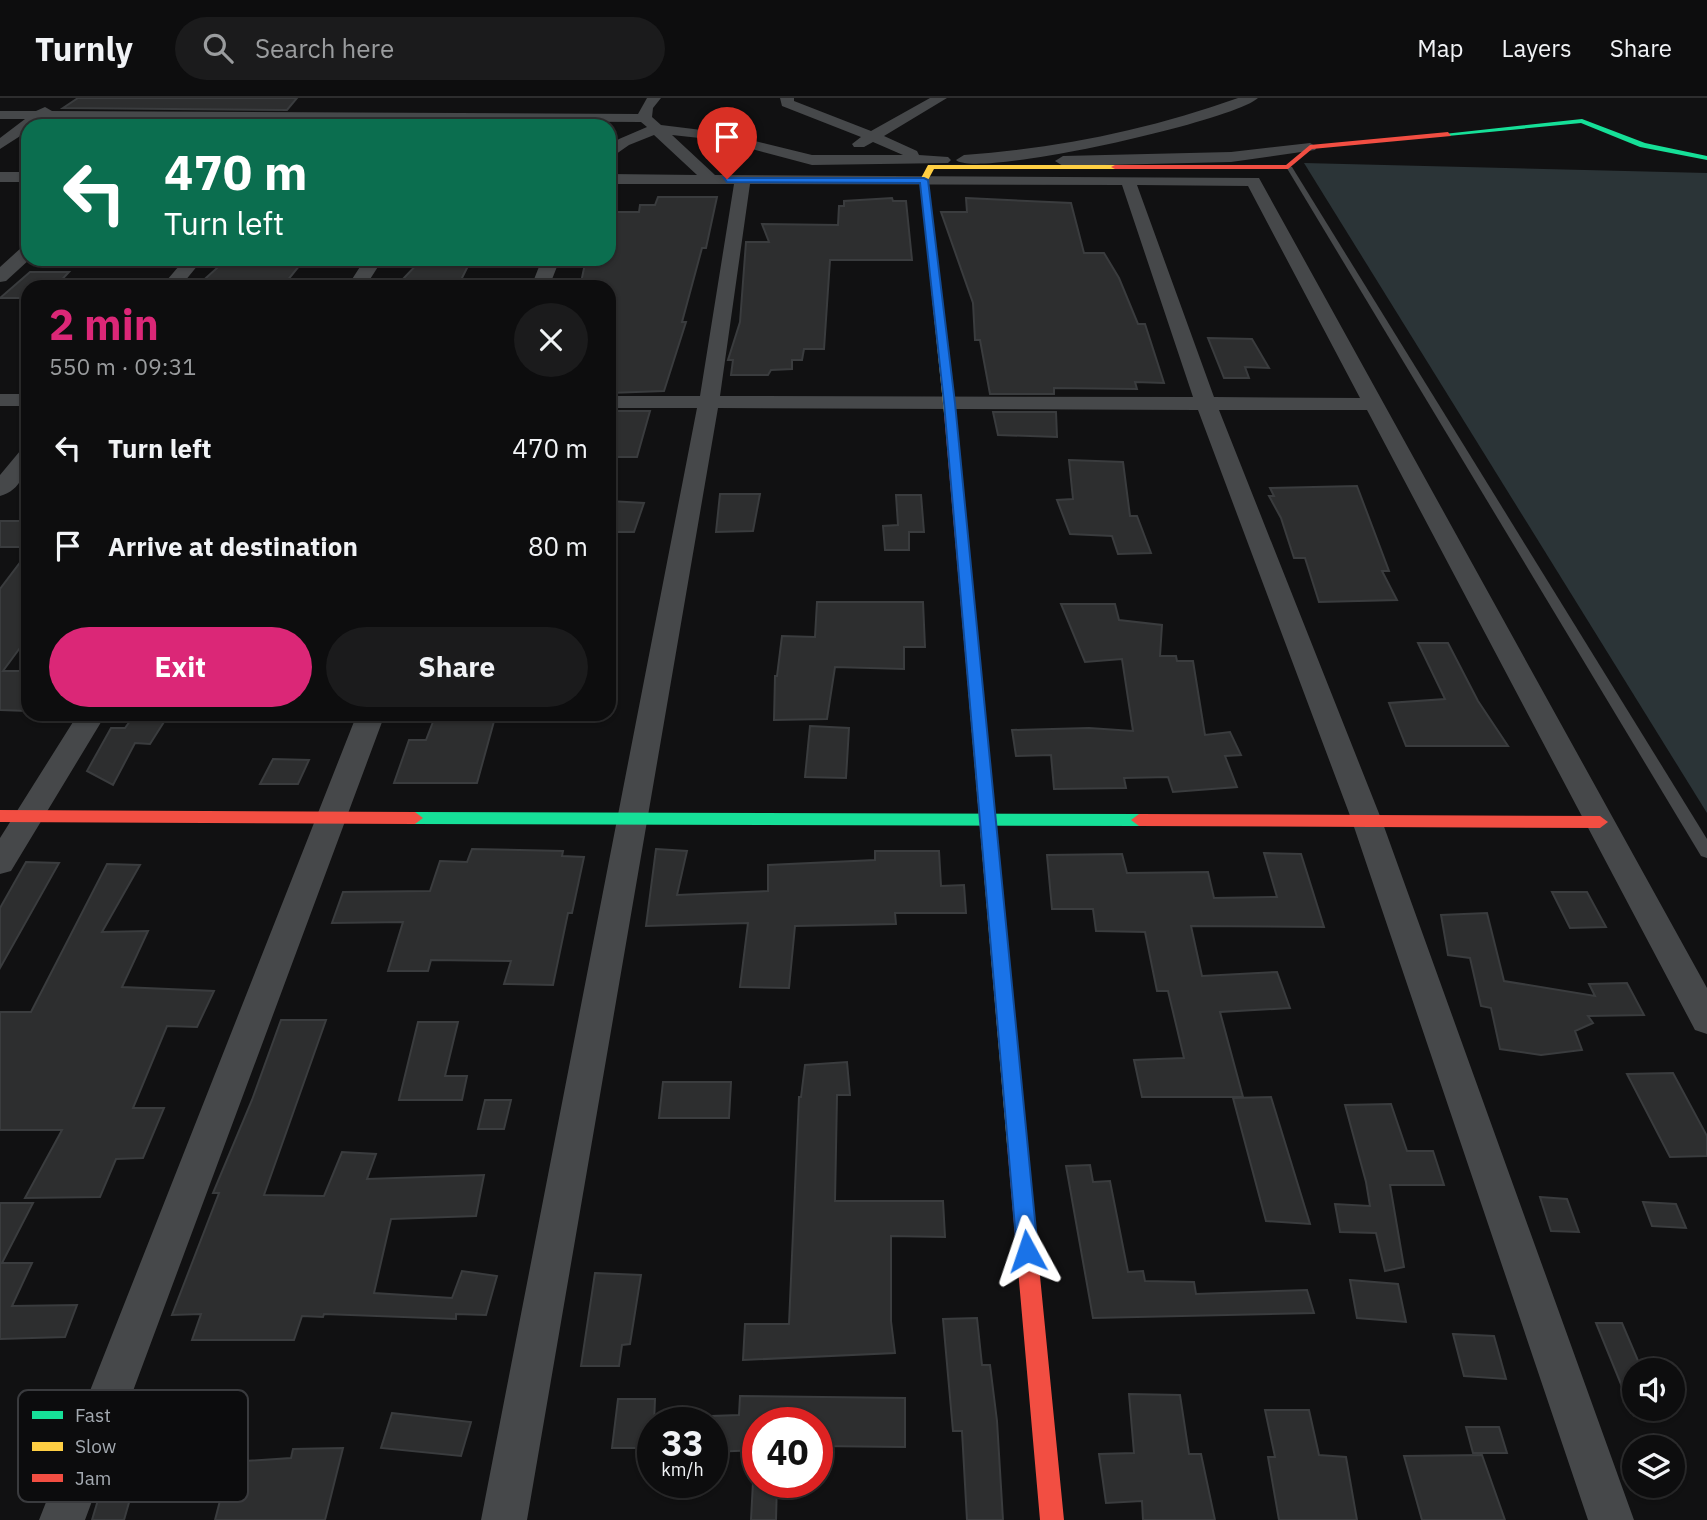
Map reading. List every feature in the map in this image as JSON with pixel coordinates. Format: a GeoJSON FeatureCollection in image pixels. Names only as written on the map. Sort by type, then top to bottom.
{"type":"FeatureCollection","features":[{"type":"Feature","properties":{"kind":"street"},"geometry":{"type":"LineString","coordinates":[[35,119],[62,98]]}},
{"type":"Feature","properties":{"kind":"street"},"geometry":{"type":"LineString","coordinates":[[180,115],[199,98]]}},
{"type":"Feature","properties":{"kind":"street"},"geometry":{"type":"LineString","coordinates":[[315,119],[335,98]]}},
{"type":"Feature","properties":{"kind":"street"},"geometry":{"type":"LineString","coordinates":[[654,98],[646,108],[650,124],[711,179]]}},
{"type":"Feature","properties":{"kind":"street"},"geometry":{"type":"LineString","coordinates":[[787,98],[787,103],[873,137],[928,170]]}},
{"type":"Feature","properties":{"kind":"street"},"geometry":{"type":"LineString","coordinates":[[812,160],[843,153],[940,98]]}},
{"type":"Feature","properties":{"kind":"street"},"geometry":{"type":"LineString","coordinates":[[616,179],[743,179],[928,170],[964,160],[1024,155],[1153,130],[1251,98]]}},
{"type":"Feature","properties":{"kind":"street"},"geometry":{"type":"LineString","coordinates":[[0,115],[180,115],[269,119]]}},
{"type":"Feature","properties":{"kind":"street"},"geometry":{"type":"LineString","coordinates":[[417,119],[573,116],[602,119]]}},
{"type":"Feature","properties":{"kind":"street"},"geometry":{"type":"LineString","coordinates":[[616,120],[718,136],[812,160],[928,170],[1128,181],[1253,181],[1707,1020]]}},
{"type":"Feature","properties":{"kind":"street"},"geometry":{"type":"LineString","coordinates":[[964,160],[1042,162],[1231,158],[1310,147],[1582,121],[1666,152],[1707,158]]}},
{"type":"Feature","properties":{"kind":"street"},"geometry":{"type":"LineString","coordinates":[[616,148],[650,124]]}},
{"type":"Feature","properties":{"kind":"street"},"geometry":{"type":"LineString","coordinates":[[0,145],[21,129]]}},
{"type":"Feature","properties":{"kind":"street"},"geometry":{"type":"LineString","coordinates":[[928,170],[931,167],[1288,167],[1310,147]]}},
{"type":"Feature","properties":{"kind":"street"},"geometry":{"type":"LineString","coordinates":[[928,170],[1052,1520]]}},
{"type":"Feature","properties":{"kind":"street"},"geometry":{"type":"LineString","coordinates":[[0,177],[21,177]]}},
{"type":"Feature","properties":{"kind":"street"},"geometry":{"type":"LineString","coordinates":[[504,1520],[709,402],[743,179]]}},
{"type":"Feature","properties":{"kind":"street"},"geometry":{"type":"LineString","coordinates":[[1128,181],[1206,404],[1367,821],[1611,1520]]}},
{"type":"Feature","properties":{"kind":"street"},"geometry":{"type":"LineString","coordinates":[[0,277],[21,258]]}},
{"type":"Feature","properties":{"kind":"street"},"geometry":{"type":"LineString","coordinates":[[176,280],[188,266]]}},
{"type":"Feature","properties":{"kind":"street"},"geometry":{"type":"LineString","coordinates":[[0,400],[21,400]]}},
{"type":"Feature","properties":{"kind":"street"},"geometry":{"type":"LineString","coordinates":[[616,402],[1373,404]]}},
{"type":"Feature","properties":{"kind":"street"},"geometry":{"type":"LineString","coordinates":[[0,489],[21,464]]}},
{"type":"Feature","properties":{"kind":"street"},"geometry":{"type":"LineString","coordinates":[[0,863],[88,721]]}},
{"type":"Feature","properties":{"kind":"street"},"geometry":{"type":"LineString","coordinates":[[112,1390],[368,721]]}},
{"type":"Feature","properties":{"kind":"street"},"geometry":{"type":"LineString","coordinates":[[0,816],[1600,822]]}},
{"type":"Feature","properties":{"kind":"street"},"geometry":{"type":"LineString","coordinates":[[62,1520],[69,1502]]}},
{"type":"Feature","properties":{"kind":"lane"},"geometry":{"type":"LineString","coordinates":[[1288,167],[1707,852]]}},
{"type":"Feature","properties":{"kind":"shaded area"},"geometry":{"type":"Polygon","coordinates":[[[1304,163],[1707,173],[1707,813],[1304,163]]]}},
{"type":"Feature","properties":{"kind":"building"},"geometry":{"type":"Polygon","coordinates":[[[78,98],[297,98],[287,110],[63,108],[78,98]]]}},
{"type":"Feature","properties":{"kind":"building"},"geometry":{"type":"Polygon","coordinates":[[[658,197],[717,197],[706,248],[702,248],[682,322],[686,322],[664,391],[616,393],[616,280],[582,280],[584,266],[616,266],[616,212],[639,212],[640,205],[655,205],[658,197]]]}},
{"type":"Feature","properties":{"kind":"building"},"geometry":{"type":"Polygon","coordinates":[[[892,198],[893,201],[906,201],[912,260],[830,260],[824,349],[804,349],[802,360],[792,360],[792,369],[771,370],[768,375],[731,375],[733,360],[728,360],[740,322],[746,242],[769,242],[762,224],[838,225],[839,206],[844,206],[844,201],[892,198]]]}},
{"type":"Feature","properties":{"kind":"building"},"geometry":{"type":"Polygon","coordinates":[[[966,198],[1071,203],[1084,253],[1104,253],[1119,278],[1138,324],[1145,324],[1164,383],[1135,382],[1137,389],[1054,388],[1054,394],[990,394],[980,340],[975,340],[973,303],[941,212],[967,212],[966,198]]]}},
{"type":"Feature","properties":{"kind":"building"},"geometry":{"type":"Polygon","coordinates":[[[219,266],[299,266],[288,280],[204,280],[219,266]]]}},
{"type":"Feature","properties":{"kind":"building"},"geometry":{"type":"Polygon","coordinates":[[[415,266],[468,266],[461,280],[402,280],[415,266]]]}},
{"type":"Feature","properties":{"kind":"building"},"geometry":{"type":"Polygon","coordinates":[[[30,272],[69,272],[62,280],[21,280],[21,298],[0,298],[30,272]]]}},
{"type":"Feature","properties":{"kind":"building"},"geometry":{"type":"Polygon","coordinates":[[[1208,338],[1252,339],[1269,368],[1245,367],[1249,378],[1224,378],[1208,338]]]}},
{"type":"Feature","properties":{"kind":"building"},"geometry":{"type":"Polygon","coordinates":[[[616,411],[650,411],[637,457],[616,457],[616,411]]]}},
{"type":"Feature","properties":{"kind":"building"},"geometry":{"type":"Polygon","coordinates":[[[993,412],[1056,412],[1057,437],[998,435],[993,412]]]}},
{"type":"Feature","properties":{"kind":"building"},"geometry":{"type":"Polygon","coordinates":[[[1069,460],[1123,462],[1130,516],[1137,516],[1151,553],[1118,554],[1112,536],[1070,534],[1057,500],[1073,499],[1069,460]]]}},
{"type":"Feature","properties":{"kind":"building"},"geometry":{"type":"Polygon","coordinates":[[[1357,486],[1389,571],[1382,571],[1397,600],[1319,602],[1305,558],[1294,558],[1281,518],[1269,496],[1274,496],[1270,488],[1357,486]]]}},
{"type":"Feature","properties":{"kind":"building"},"geometry":{"type":"Polygon","coordinates":[[[720,494],[760,494],[753,531],[716,532],[720,494]]]}},
{"type":"Feature","properties":{"kind":"building"},"geometry":{"type":"Polygon","coordinates":[[[896,495],[921,495],[924,532],[909,532],[909,550],[885,550],[883,526],[898,525],[896,495]]]}},
{"type":"Feature","properties":{"kind":"building"},"geometry":{"type":"Polygon","coordinates":[[[616,501],[644,503],[634,532],[616,532],[616,501]]]}},
{"type":"Feature","properties":{"kind":"building"},"geometry":{"type":"Polygon","coordinates":[[[0,521],[21,521],[21,547],[0,547],[0,521]]]}},
{"type":"Feature","properties":{"kind":"building"},"geometry":{"type":"Polygon","coordinates":[[[21,561],[21,647],[3,671],[21,671],[21,711],[0,710],[0,589],[21,561]]]}},
{"type":"Feature","properties":{"kind":"building"},"geometry":{"type":"Polygon","coordinates":[[[817,602],[923,602],[925,647],[904,647],[904,669],[835,667],[827,719],[774,720],[775,676],[782,636],[815,637],[817,602]]]}},
{"type":"Feature","properties":{"kind":"building"},"geometry":{"type":"Polygon","coordinates":[[[1061,604],[1115,604],[1119,620],[1162,625],[1160,656],[1176,656],[1177,661],[1193,661],[1205,735],[1230,732],[1241,755],[1225,756],[1237,787],[1173,792],[1168,777],[1124,778],[1126,788],[1054,789],[1051,755],[1016,756],[1012,730],[1089,728],[1133,731],[1122,659],[1085,662],[1061,604]]]}},
{"type":"Feature","properties":{"kind":"building"},"geometry":{"type":"Polygon","coordinates":[[[1418,643],[1448,643],[1478,701],[1508,746],[1406,746],[1389,703],[1445,699],[1418,643]]]}},
{"type":"Feature","properties":{"kind":"building"},"geometry":{"type":"Polygon","coordinates":[[[130,721],[165,721],[150,744],[135,743],[113,785],[87,771],[111,728],[125,728],[130,721]]]}},
{"type":"Feature","properties":{"kind":"building"},"geometry":{"type":"Polygon","coordinates":[[[433,721],[494,721],[477,783],[394,783],[409,740],[426,740],[433,721]]]}},
{"type":"Feature","properties":{"kind":"building"},"geometry":{"type":"Polygon","coordinates":[[[810,726],[849,728],[846,778],[805,777],[810,726]]]}},
{"type":"Feature","properties":{"kind":"building"},"geometry":{"type":"Polygon","coordinates":[[[273,759],[309,760],[298,784],[260,784],[273,759]]]}},
{"type":"Feature","properties":{"kind":"building"},"geometry":{"type":"Polygon","coordinates":[[[472,849],[563,851],[562,856],[584,857],[572,913],[568,913],[553,985],[504,984],[511,961],[431,960],[428,971],[388,971],[403,922],[332,923],[343,892],[430,891],[440,861],[467,862],[472,849]]]}},
{"type":"Feature","properties":{"kind":"building"},"geometry":{"type":"Polygon","coordinates":[[[656,849],[687,851],[677,895],[768,891],[768,865],[875,860],[875,851],[939,851],[941,886],[964,885],[966,913],[895,913],[896,924],[795,926],[789,988],[740,987],[748,923],[646,926],[656,849]]]}},
{"type":"Feature","properties":{"kind":"building"},"geometry":{"type":"Polygon","coordinates":[[[1264,853],[1301,854],[1324,927],[1191,926],[1202,976],[1277,972],[1290,1008],[1220,1012],[1243,1097],[1142,1097],[1134,1060],[1184,1058],[1168,991],[1157,991],[1145,932],[1096,931],[1093,909],[1052,909],[1047,855],[1122,854],[1127,873],[1208,872],[1214,898],[1277,897],[1264,853]]]}},
{"type":"Feature","properties":{"kind":"building"},"geometry":{"type":"Polygon","coordinates":[[[26,862],[59,863],[0,968],[0,908],[26,862]]]}},
{"type":"Feature","properties":{"kind":"building"},"geometry":{"type":"Polygon","coordinates":[[[107,864],[140,865],[102,932],[148,931],[122,987],[214,991],[197,1027],[167,1026],[133,1108],[164,1108],[143,1158],[116,1159],[100,1197],[25,1198],[62,1130],[0,1130],[0,1012],[31,1012],[107,864]]]}},
{"type":"Feature","properties":{"kind":"building"},"geometry":{"type":"Polygon","coordinates":[[[1552,892],[1587,892],[1606,927],[1570,928],[1552,892]]]}},
{"type":"Feature","properties":{"kind":"building"},"geometry":{"type":"Polygon","coordinates":[[[1487,913],[1504,981],[1595,996],[1589,984],[1627,983],[1644,1015],[1588,1016],[1593,1023],[1575,1031],[1582,1050],[1541,1055],[1500,1049],[1491,1008],[1481,1006],[1470,958],[1448,955],[1441,915],[1487,913]]]}},
{"type":"Feature","properties":{"kind":"building"},"geometry":{"type":"Polygon","coordinates":[[[281,1020],[326,1020],[264,1195],[324,1196],[342,1152],[376,1154],[367,1179],[484,1175],[476,1216],[391,1219],[374,1293],[452,1298],[462,1271],[497,1276],[486,1315],[456,1314],[456,1319],[324,1314],[323,1317],[302,1316],[294,1340],[192,1340],[201,1314],[172,1315],[219,1193],[213,1193],[252,1100],[281,1020]]]}},
{"type":"Feature","properties":{"kind":"building"},"geometry":{"type":"Polygon","coordinates":[[[418,1022],[458,1022],[445,1076],[467,1076],[462,1100],[399,1100],[418,1022]]]}},
{"type":"Feature","properties":{"kind":"building"},"geometry":{"type":"Polygon","coordinates":[[[847,1062],[850,1095],[837,1095],[835,1201],[943,1201],[945,1237],[891,1236],[891,1321],[895,1353],[743,1360],[745,1324],[789,1324],[799,1097],[805,1065],[847,1062]]]}},
{"type":"Feature","properties":{"kind":"building"},"geometry":{"type":"Polygon","coordinates":[[[1673,1073],[1707,1136],[1707,1156],[1670,1157],[1627,1074],[1673,1073]]]}},
{"type":"Feature","properties":{"kind":"building"},"geometry":{"type":"Polygon","coordinates":[[[663,1082],[731,1082],[729,1118],[659,1118],[663,1082]]]}},
{"type":"Feature","properties":{"kind":"building"},"geometry":{"type":"Polygon","coordinates":[[[1271,1097],[1310,1224],[1266,1221],[1233,1098],[1271,1097]]]}},
{"type":"Feature","properties":{"kind":"building"},"geometry":{"type":"Polygon","coordinates":[[[485,1100],[511,1100],[504,1129],[478,1129],[485,1100]]]}},
{"type":"Feature","properties":{"kind":"building"},"geometry":{"type":"Polygon","coordinates":[[[1391,1104],[1407,1151],[1433,1151],[1444,1185],[1390,1185],[1404,1267],[1385,1271],[1376,1233],[1340,1232],[1335,1204],[1370,1206],[1345,1105],[1391,1104]]]}},
{"type":"Feature","properties":{"kind":"building"},"geometry":{"type":"Polygon","coordinates":[[[1090,1165],[1093,1182],[1110,1181],[1128,1272],[1143,1271],[1145,1281],[1194,1282],[1196,1294],[1307,1290],[1314,1313],[1093,1318],[1066,1166],[1090,1165]]]}},
{"type":"Feature","properties":{"kind":"building"},"geometry":{"type":"Polygon","coordinates":[[[1540,1197],[1567,1199],[1579,1232],[1551,1231],[1540,1197]]]}},
{"type":"Feature","properties":{"kind":"building"},"geometry":{"type":"Polygon","coordinates":[[[1643,1202],[1676,1204],[1686,1228],[1652,1226],[1643,1202]]]}},
{"type":"Feature","properties":{"kind":"building"},"geometry":{"type":"Polygon","coordinates":[[[0,1203],[33,1203],[2,1263],[32,1263],[12,1306],[77,1305],[65,1337],[0,1339],[0,1203]]]}},
{"type":"Feature","properties":{"kind":"building"},"geometry":{"type":"Polygon","coordinates":[[[595,1273],[641,1275],[630,1344],[622,1345],[619,1366],[581,1366],[595,1273]]]}},
{"type":"Feature","properties":{"kind":"building"},"geometry":{"type":"Polygon","coordinates":[[[1350,1280],[1398,1284],[1406,1322],[1357,1318],[1350,1280]]]}},
{"type":"Feature","properties":{"kind":"building"},"geometry":{"type":"Polygon","coordinates":[[[977,1318],[982,1365],[990,1365],[997,1421],[1003,1520],[967,1520],[962,1431],[953,1431],[943,1319],[977,1318]]]}},
{"type":"Feature","properties":{"kind":"building"},"geometry":{"type":"Polygon","coordinates":[[[1596,1323],[1622,1323],[1637,1358],[1622,1358],[1622,1387],[1596,1323]]]}},
{"type":"Feature","properties":{"kind":"building"},"geometry":{"type":"Polygon","coordinates":[[[1453,1334],[1494,1336],[1506,1379],[1464,1376],[1453,1334]]]}},
{"type":"Feature","properties":{"kind":"building"},"geometry":{"type":"Polygon","coordinates":[[[1129,1394],[1180,1395],[1189,1454],[1201,1454],[1215,1520],[1143,1520],[1142,1501],[1106,1503],[1099,1454],[1134,1453],[1129,1394]]]}},
{"type":"Feature","properties":{"kind":"building"},"geometry":{"type":"Polygon","coordinates":[[[740,1396],[905,1398],[905,1447],[833,1446],[833,1407],[742,1407],[742,1451],[728,1451],[728,1415],[739,1415],[740,1396]]]}},
{"type":"Feature","properties":{"kind":"building"},"geometry":{"type":"Polygon","coordinates":[[[618,1399],[655,1399],[655,1407],[637,1407],[637,1448],[612,1448],[618,1399]]]}},
{"type":"Feature","properties":{"kind":"building"},"geometry":{"type":"Polygon","coordinates":[[[1265,1410],[1309,1410],[1319,1455],[1346,1457],[1357,1520],[1279,1520],[1268,1457],[1275,1457],[1265,1410]]]}},
{"type":"Feature","properties":{"kind":"building"},"geometry":{"type":"Polygon","coordinates":[[[392,1413],[471,1422],[461,1456],[381,1448],[392,1413]]]}},
{"type":"Feature","properties":{"kind":"building"},"geometry":{"type":"Polygon","coordinates":[[[1466,1427],[1499,1427],[1507,1453],[1473,1453],[1466,1427]]]}},
{"type":"Feature","properties":{"kind":"building"},"geometry":{"type":"Polygon","coordinates":[[[343,1448],[325,1520],[215,1520],[220,1502],[248,1502],[248,1461],[291,1458],[293,1449],[343,1448]]]}},
{"type":"Feature","properties":{"kind":"building"},"geometry":{"type":"Polygon","coordinates":[[[1482,1455],[1505,1520],[1422,1520],[1404,1456],[1482,1455]]]}},
{"type":"Feature","properties":{"kind":"building"},"geometry":{"type":"Polygon","coordinates":[[[752,1498],[777,1498],[776,1520],[751,1520],[752,1498]]]}},
{"type":"Feature","properties":{"kind":"building"},"geometry":{"type":"Polygon","coordinates":[[[97,1502],[129,1502],[124,1520],[92,1520],[97,1502]]]}},
{"type":"Feature","properties":{"kind":"traffic: fast"},"geometry":{"type":"LineString","coordinates":[[1448,134],[1582,121],[1643,145],[1707,158]]}},
{"type":"Feature","properties":{"kind":"traffic: fast"},"geometry":{"type":"LineString","coordinates":[[415,818],[1139,820]]}},
{"type":"Feature","properties":{"kind":"traffic: slow"},"geometry":{"type":"LineString","coordinates":[[950,413],[924,180],[931,167],[1115,167]]}},
{"type":"Feature","properties":{"kind":"traffic: slow"},"geometry":{"type":"LineString","coordinates":[[975,687],[1017,1144]]}},
{"type":"Feature","properties":{"kind":"traffic: jam"},"geometry":{"type":"LineString","coordinates":[[1115,167],[1288,167],[1310,147],[1448,134]]}},
{"type":"Feature","properties":{"kind":"traffic: jam"},"geometry":{"type":"LineString","coordinates":[[950,413],[975,687]]}},
{"type":"Feature","properties":{"kind":"traffic: jam"},"geometry":{"type":"LineString","coordinates":[[0,816],[415,818]]}},
{"type":"Feature","properties":{"kind":"traffic: jam"},"geometry":{"type":"LineString","coordinates":[[1139,820],[1600,822]]}},
{"type":"Feature","properties":{"kind":"traffic: jam"},"geometry":{"type":"LineString","coordinates":[[1017,1144],[1052,1520]]}},
{"type":"Feature","properties":{"kind":"route"},"geometry":{"type":"LineString","coordinates":[[727,179],[924,180],[949,403],[1027,1251]]}}]}
